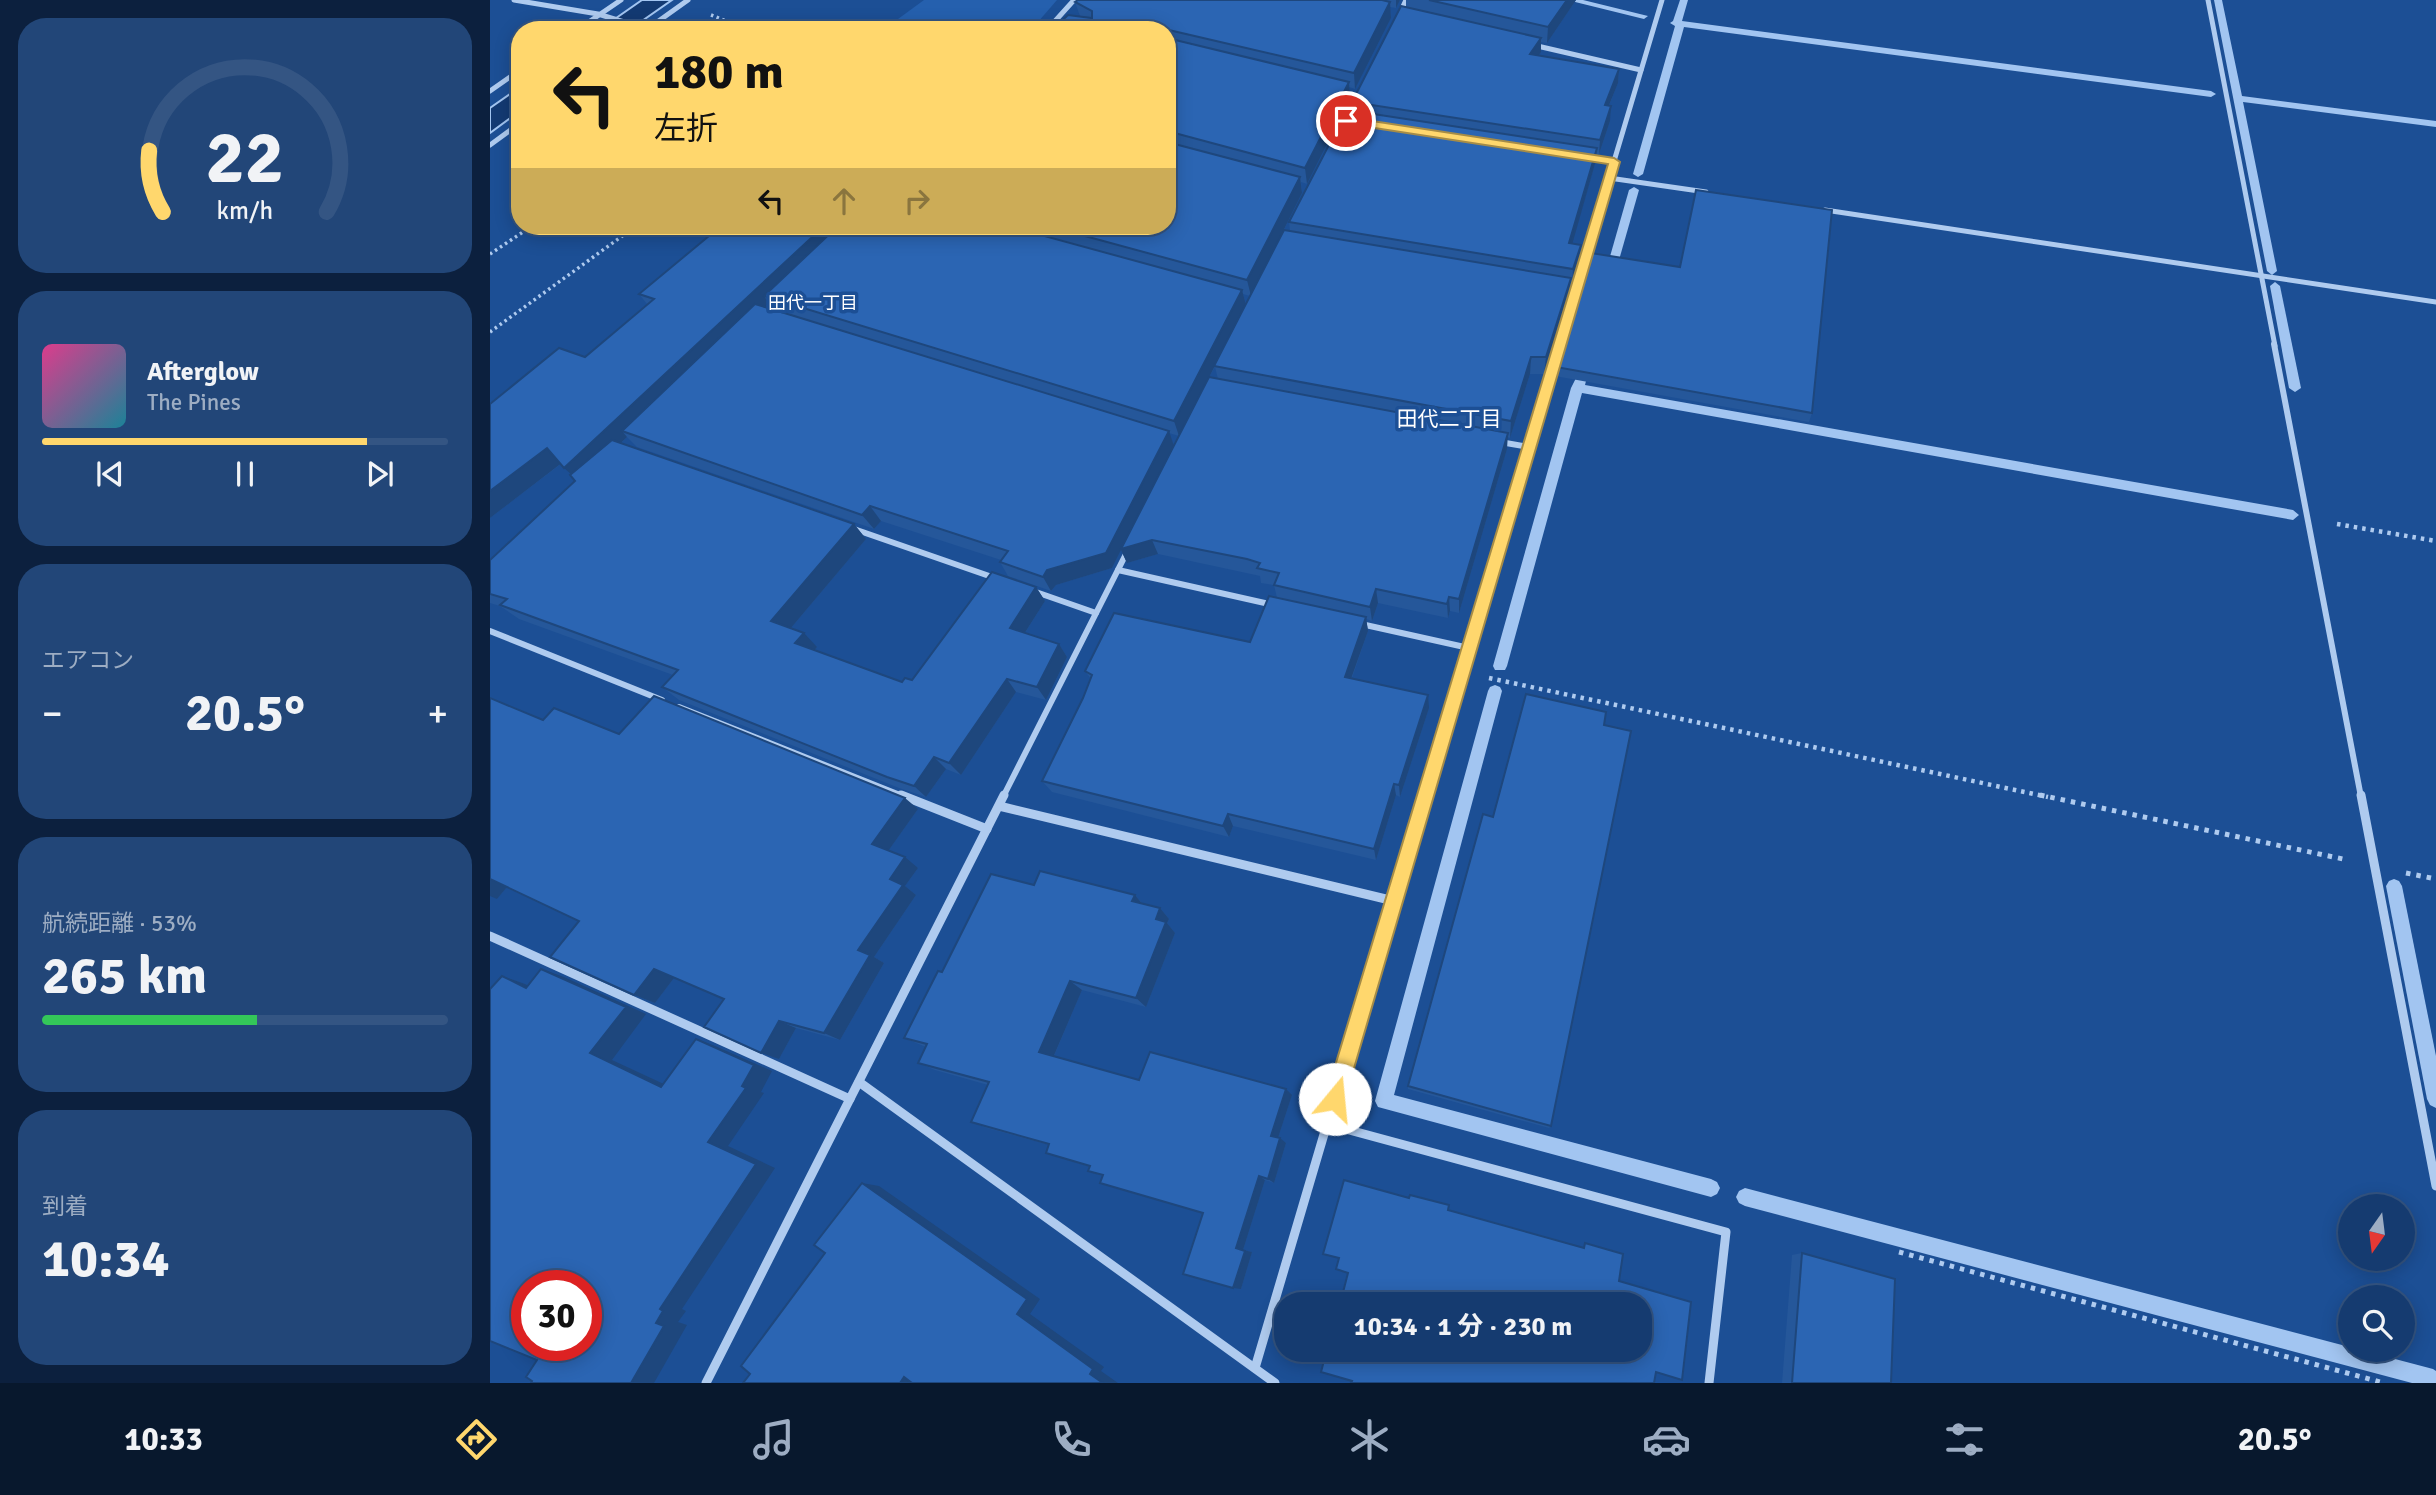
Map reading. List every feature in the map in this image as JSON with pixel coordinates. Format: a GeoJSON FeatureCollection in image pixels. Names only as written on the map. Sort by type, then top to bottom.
{"type":"FeatureCollection","features":[{"type":"Feature","properties":{"kind":"street"},"geometry":{"type":"LineString","coordinates":[[514,0],[621,21]]}},
{"type":"Feature","properties":{"kind":"street"},"geometry":{"type":"LineString","coordinates":[[590,21],[621,0]]}},
{"type":"Feature","properties":{"kind":"street"},"geometry":{"type":"LineString","coordinates":[[659,21],[688,0]]}},
{"type":"Feature","properties":{"kind":"street"},"geometry":{"type":"LineString","coordinates":[[1055,21],[1074,0]]}},
{"type":"Feature","properties":{"kind":"street"},"geometry":{"type":"LineString","coordinates":[[1393,26],[1406,0]]}},
{"type":"Feature","properties":{"kind":"street"},"geometry":{"type":"LineString","coordinates":[[1255,1368],[1662,0]]}},
{"type":"Feature","properties":{"kind":"street"},"geometry":{"type":"LineString","coordinates":[[2208,0],[2436,1186]]}},
{"type":"Feature","properties":{"kind":"street"},"geometry":{"type":"LineString","coordinates":[[1387,11],[1413,17]]}},
{"type":"Feature","properties":{"kind":"street"},"geometry":{"type":"LineString","coordinates":[[1520,42],[1641,70]]}},
{"type":"Feature","properties":{"kind":"street"},"geometry":{"type":"LineString","coordinates":[[490,91],[511,76]]}},
{"type":"Feature","properties":{"kind":"street"},"geometry":{"type":"LineString","coordinates":[[490,145],[511,130]]}},
{"type":"Feature","properties":{"kind":"street"},"geometry":{"type":"LineString","coordinates":[[1574,155],[1614,162]]}},
{"type":"Feature","properties":{"kind":"street"},"geometry":{"type":"LineString","coordinates":[[1609,177],[1718,194]]}},
{"type":"Feature","properties":{"kind":"street"},"geometry":{"type":"LineString","coordinates":[[1814,208],[2436,302]]}},
{"type":"Feature","properties":{"kind":"street"},"geometry":{"type":"LineString","coordinates":[[1562,288],[1576,291]]}},
{"type":"Feature","properties":{"kind":"street"},"geometry":{"type":"LineString","coordinates":[[1489,440],[1529,447]]}},
{"type":"Feature","properties":{"kind":"street"},"geometry":{"type":"LineString","coordinates":[[848,527],[1004,581]]}},
{"type":"Feature","properties":{"kind":"street"},"geometry":{"type":"LineString","coordinates":[[706,1383],[1129,547]]}},
{"type":"Feature","properties":{"kind":"street"},"geometry":{"type":"LineString","coordinates":[[1118,570],[1280,606]]}},
{"type":"Feature","properties":{"kind":"street"},"geometry":{"type":"LineString","coordinates":[[1031,590],[1096,613]]}},
{"type":"Feature","properties":{"kind":"street"},"geometry":{"type":"LineString","coordinates":[[1348,621],[1469,648]]}},
{"type":"Feature","properties":{"kind":"street"},"geometry":{"type":"LineString","coordinates":[[490,631],[987,829]]}},
{"type":"Feature","properties":{"kind":"street"},"geometry":{"type":"LineString","coordinates":[[999,806],[1394,901]]}},
{"type":"Feature","properties":{"kind":"street"},"geometry":{"type":"LineString","coordinates":[[490,936],[850,1099]]}},
{"type":"Feature","properties":{"kind":"street"},"geometry":{"type":"LineString","coordinates":[[859,1082],[1275,1383]]}},
{"type":"Feature","properties":{"kind":"street"},"geometry":{"type":"LineString","coordinates":[[1327,1124],[1726,1232],[1709,1383]]}},
{"type":"Feature","properties":{"kind":"path"},"geometry":{"type":"LineString","coordinates":[[682,5],[725,21]]}},
{"type":"Feature","properties":{"kind":"path"},"geometry":{"type":"LineString","coordinates":[[490,254],[518,235]]}},
{"type":"Feature","properties":{"kind":"path"},"geometry":{"type":"LineString","coordinates":[[490,332],[624,235]]}},
{"type":"Feature","properties":{"kind":"path"},"geometry":{"type":"LineString","coordinates":[[2309,519],[2436,541]]}},
{"type":"Feature","properties":{"kind":"path"},"geometry":{"type":"LineString","coordinates":[[1462,672],[2436,879]]}},
{"type":"Feature","properties":{"kind":"path"},"geometry":{"type":"LineString","coordinates":[[1899,1252],[2384,1383]]}},
{"type":"Feature","properties":{"kind":"shaded area"},"geometry":{"type":"Polygon","coordinates":[[[642,0],[672,0],[642,21],[612,21],[642,0]]]}},
{"type":"Feature","properties":{"kind":"shaded area"},"geometry":{"type":"Polygon","coordinates":[[[924,0],[1057,0],[1039,21],[895,21],[924,0]]]}},
{"type":"Feature","properties":{"kind":"shaded area"},"geometry":{"type":"Polygon","coordinates":[[[511,93],[511,118],[490,133],[490,108],[511,93]]]}},
{"type":"Feature","properties":{"kind":"building"},"geometry":{"type":"Polygon","coordinates":[[[1429,0],[1567,0],[1548,27],[1429,0]]]}},
{"type":"Feature","properties":{"kind":"building"},"geometry":{"type":"Polygon","coordinates":[[[1075,2],[1390,2],[1354,73],[1176,32],[1176,21],[1062,21],[1068,15],[1092,18],[1092,11],[1075,2]]]}},
{"type":"Feature","properties":{"kind":"building"},"geometry":{"type":"Polygon","coordinates":[[[1401,6],[1541,38],[1530,54],[1619,69],[1605,105],[1611,106],[1600,140],[1352,102],[1401,6]]]}},
{"type":"Feature","properties":{"kind":"building"},"geometry":{"type":"Polygon","coordinates":[[[1176,40],[1349,82],[1305,168],[1176,133],[1176,40]]]}},
{"type":"Feature","properties":{"kind":"building"},"geometry":{"type":"Polygon","coordinates":[[[1347,110],[1597,148],[1569,243],[1581,245],[1573,269],[1289,222],[1347,110]]]}},
{"type":"Feature","properties":{"kind":"building"},"geometry":{"type":"Polygon","coordinates":[[[1176,144],[1300,177],[1247,280],[1081,235],[1176,235],[1176,144]]]}},
{"type":"Feature","properties":{"kind":"building"},"geometry":{"type":"Polygon","coordinates":[[[1696,190],[1832,210],[1812,413],[1556,367],[1591,253],[1680,267],[1696,190]]]}},
{"type":"Feature","properties":{"kind":"building"},"geometry":{"type":"Polygon","coordinates":[[[1284,230],[1571,278],[1546,357],[1531,357],[1511,421],[1214,366],[1284,230]]]}},
{"type":"Feature","properties":{"kind":"building"},"geometry":{"type":"Polygon","coordinates":[[[710,235],[814,235],[564,468],[547,448],[490,491],[490,404],[559,348],[585,357],[654,299],[639,294],[710,235]]]}},
{"type":"Feature","properties":{"kind":"building"},"geometry":{"type":"Polygon","coordinates":[[[828,235],[1041,235],[1242,290],[1174,421],[764,296],[828,235]]]}},
{"type":"Feature","properties":{"kind":"building"},"geometry":{"type":"Polygon","coordinates":[[[755,304],[1169,431],[1106,553],[1047,570],[1043,577],[1000,562],[1008,551],[870,506],[862,515],[622,431],[755,304]]]}},
{"type":"Feature","properties":{"kind":"building"},"geometry":{"type":"Polygon","coordinates":[[[1209,377],[1508,433],[1459,599],[1449,597],[1447,604],[1376,589],[1370,607],[1274,585],[1279,573],[1257,568],[1260,563],[1247,559],[1152,540],[1121,549],[1209,377]]]}},
{"type":"Feature","properties":{"kind":"building"},"geometry":{"type":"Polygon","coordinates":[[[612,440],[854,524],[771,621],[804,633],[795,643],[902,682],[905,678],[912,680],[992,572],[1036,587],[1010,628],[1059,644],[1037,687],[1007,679],[949,763],[934,757],[914,786],[662,687],[678,670],[500,605],[507,599],[490,594],[490,560],[575,481],[570,475],[612,440]]]}},
{"type":"Feature","properties":{"kind":"building"},"geometry":{"type":"Polygon","coordinates":[[[1269,596],[1366,617],[1345,677],[1428,695],[1399,785],[1394,784],[1374,849],[1228,814],[1223,826],[1042,781],[1083,698],[1092,675],[1085,671],[1114,613],[1250,642],[1269,596]]]}},
{"type":"Feature","properties":{"kind":"building"},"geometry":{"type":"Polygon","coordinates":[[[1526,694],[1606,712],[1604,725],[1631,731],[1551,1126],[1408,1086],[1483,814],[1493,817],[1526,694]]]}},
{"type":"Feature","properties":{"kind":"building"},"geometry":{"type":"Polygon","coordinates":[[[654,696],[905,798],[872,844],[905,857],[890,879],[903,885],[858,950],[870,955],[824,1033],[779,1021],[761,1053],[704,1027],[724,999],[654,969],[634,995],[550,957],[579,921],[490,879],[490,698],[543,720],[554,708],[619,734],[654,696]]]}},
{"type":"Feature","properties":{"kind":"building"},"geometry":{"type":"Polygon","coordinates":[[[1040,871],[1135,895],[1132,901],[1160,908],[1156,919],[1166,922],[1136,998],[1070,981],[1039,1052],[1139,1080],[1150,1052],[1286,1089],[1271,1136],[1280,1138],[1268,1179],[1259,1176],[1236,1248],[1245,1251],[1233,1288],[1183,1274],[1203,1213],[1100,1183],[1103,1175],[1088,1171],[1090,1166],[1046,1153],[1049,1144],[971,1122],[989,1082],[918,1063],[927,1044],[904,1038],[938,971],[942,972],[991,874],[1034,885],[1040,871]]]}},
{"type":"Feature","properties":{"kind":"building"},"geometry":{"type":"Polygon","coordinates":[[[541,969],[626,1007],[590,1053],[661,1087],[696,1039],[754,1065],[742,1086],[746,1088],[708,1142],[756,1164],[660,1309],[663,1311],[656,1323],[664,1326],[631,1383],[531,1383],[526,1377],[536,1361],[602,1361],[602,1270],[511,1270],[511,1349],[490,1341],[490,989],[502,976],[526,988],[541,969]]]}},
{"type":"Feature","properties":{"kind":"building"},"geometry":{"type":"Polygon","coordinates":[[[1344,1180],[1409,1198],[1410,1195],[1449,1205],[1448,1210],[1584,1248],[1585,1243],[1623,1254],[1619,1281],[1691,1302],[1682,1380],[1656,1372],[1654,1383],[1351,1383],[1352,1381],[1321,1372],[1324,1362],[1652,1362],[1652,1292],[1343,1292],[1348,1273],[1336,1269],[1339,1258],[1323,1254],[1344,1180]]]}},
{"type":"Feature","properties":{"kind":"building"},"geometry":{"type":"Polygon","coordinates":[[[862,1183],[1027,1299],[1017,1314],[1093,1369],[1090,1374],[1103,1383],[912,1383],[904,1377],[900,1383],[743,1383],[750,1374],[741,1366],[825,1253],[814,1245],[862,1183]]]}},
{"type":"Feature","properties":{"kind":"building"},"geometry":{"type":"Polygon","coordinates":[[[1802,1253],[1895,1279],[1891,1383],[1792,1383],[1802,1253]]]}},
{"type":"Feature","properties":{"kind":"waterway"},"geometry":{"type":"LineString","coordinates":[[1571,0],[1644,16]]}},
{"type":"Feature","properties":{"kind":"waterway"},"geometry":{"type":"LineString","coordinates":[[1677,23],[1684,0]]}},
{"type":"Feature","properties":{"kind":"waterway"},"geometry":{"type":"LineString","coordinates":[[2218,0],[2238,98]]}},
{"type":"Feature","properties":{"kind":"waterway"},"geometry":{"type":"LineString","coordinates":[[1674,23],[2211,94]]}},
{"type":"Feature","properties":{"kind":"waterway"},"geometry":{"type":"LineString","coordinates":[[1638,174],[1680,24]]}},
{"type":"Feature","properties":{"kind":"waterway"},"geometry":{"type":"LineString","coordinates":[[2238,98],[2436,124]]}},
{"type":"Feature","properties":{"kind":"waterway"},"geometry":{"type":"LineString","coordinates":[[2238,98],[2272,271]]}},
{"type":"Feature","properties":{"kind":"waterway"},"geometry":{"type":"LineString","coordinates":[[1610,274],[1634,190]]}},
{"type":"Feature","properties":{"kind":"waterway"},"geometry":{"type":"LineString","coordinates":[[2275,286],[2295,388]]}},
{"type":"Feature","properties":{"kind":"waterway"},"geometry":{"type":"LineString","coordinates":[[1578,388],[1580,381]]}},
{"type":"Feature","properties":{"kind":"waterway"},"geometry":{"type":"LineString","coordinates":[[1500,666],[1578,388]]}},
{"type":"Feature","properties":{"kind":"waterway"},"geometry":{"type":"LineString","coordinates":[[1578,388],[2293,515]]}},
{"type":"Feature","properties":{"kind":"waterway"},"geometry":{"type":"LineString","coordinates":[[1495,691],[1384,1101],[1711,1188]]}},
{"type":"Feature","properties":{"kind":"waterway"},"geometry":{"type":"LineString","coordinates":[[2394,886],[2436,1099]]}},
{"type":"Feature","properties":{"kind":"waterway"},"geometry":{"type":"LineString","coordinates":[[1745,1197],[2433,1379]]}},
{"type":"Feature","properties":{"kind":"district","name":"田代一丁目"},"geometry":{"type":"Point","coordinates":[813,303]}},
{"type":"Feature","properties":{"kind":"district","name":"田代二丁目"},"geometry":{"type":"Point","coordinates":[1449,419]}},
{"type":"Feature","properties":{"kind":"route"},"geometry":{"type":"LineString","coordinates":[[1335,1099],[1614,162],[1346,121]]}}]}
